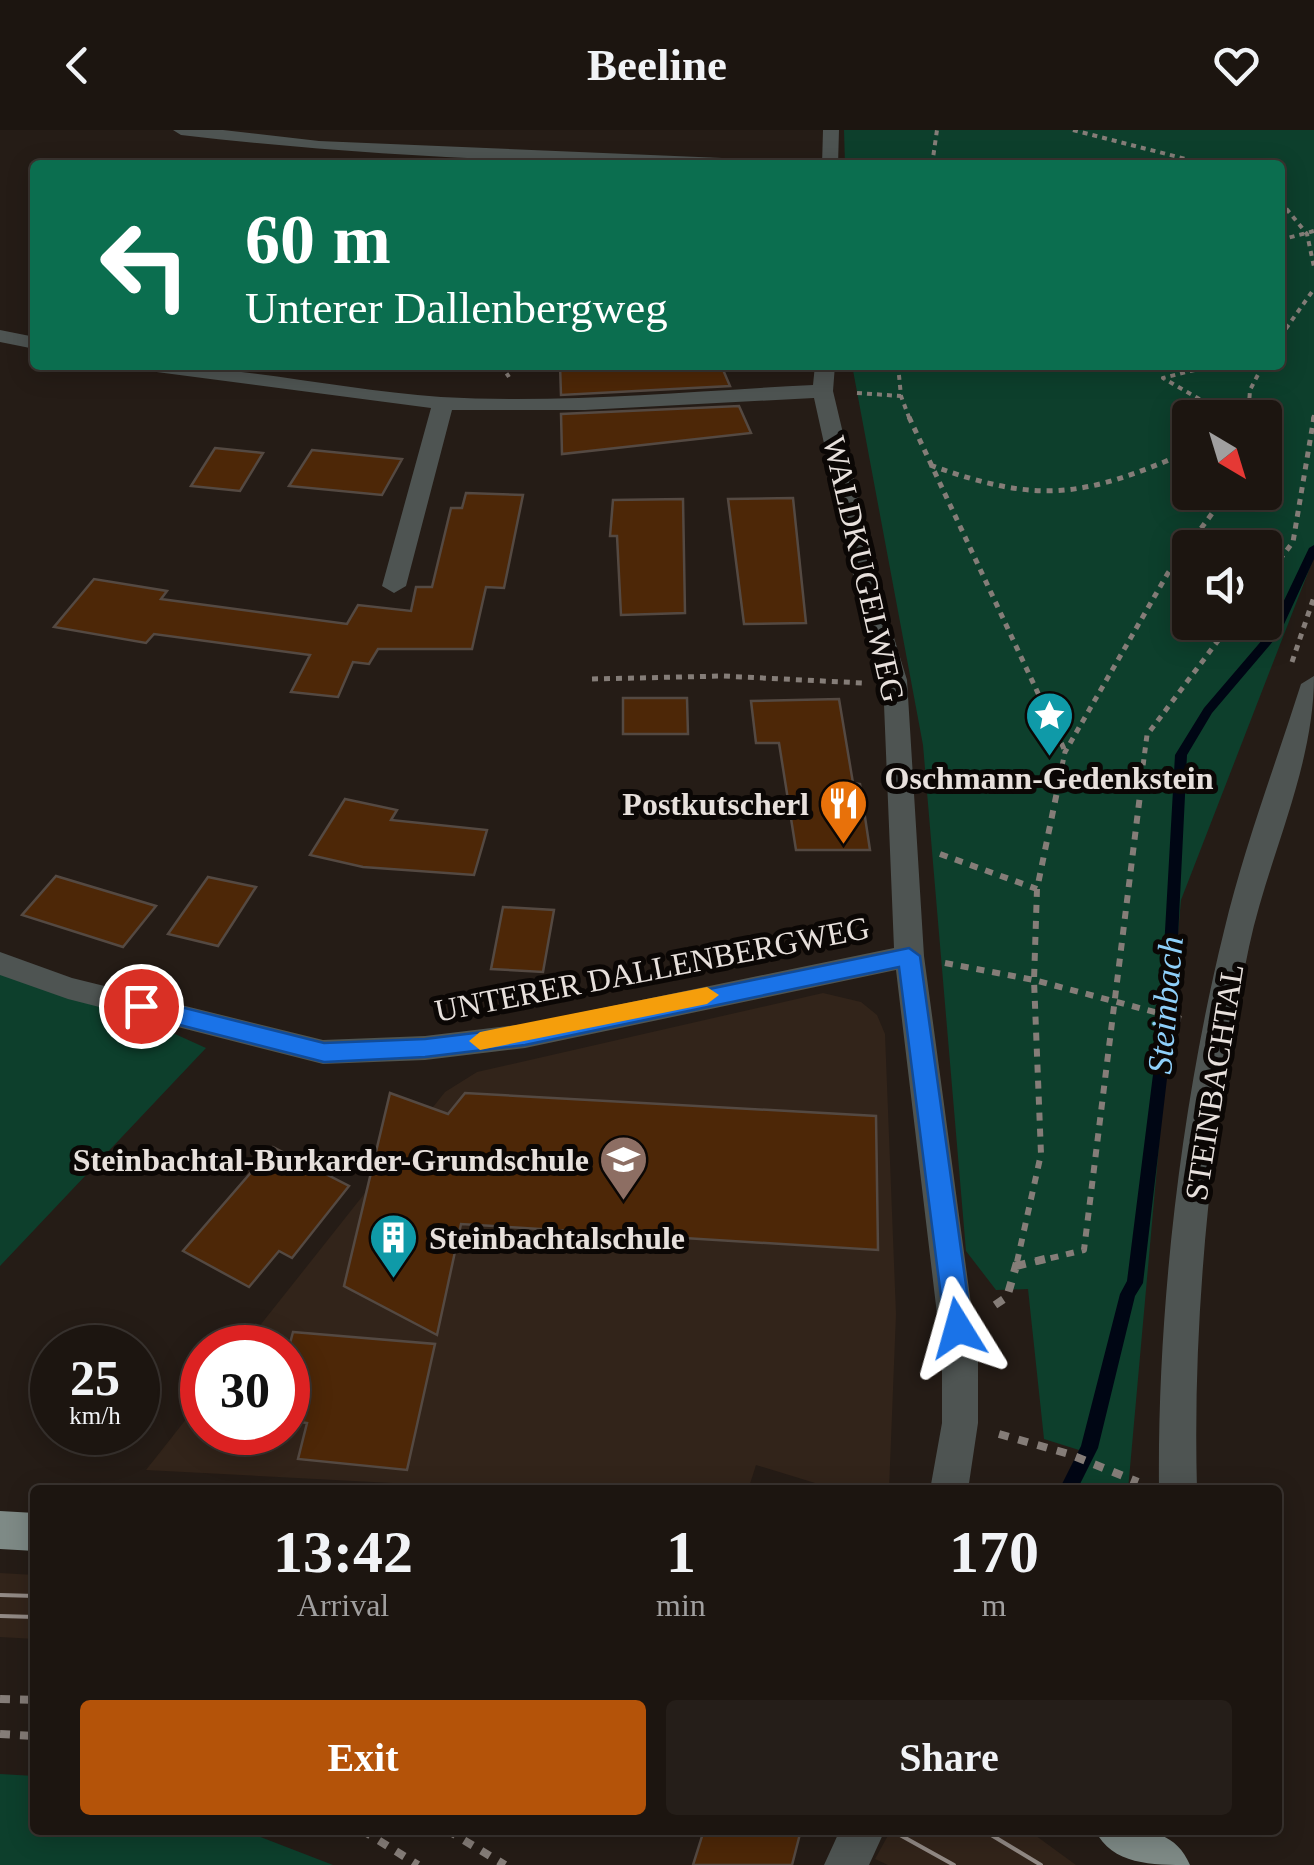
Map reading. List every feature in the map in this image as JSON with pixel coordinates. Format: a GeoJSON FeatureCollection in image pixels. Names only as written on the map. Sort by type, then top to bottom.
{"type":"FeatureCollection","features":[{"type":"Feature","properties":{"kind":"main road"},"geometry":{"type":"LineString","coordinates":[[0,1530],[30,1532]]}},
{"type":"Feature","properties":{"kind":"street"},"geometry":{"type":"LineString","coordinates":[[181,130],[318,146],[650,160]]}},
{"type":"Feature","properties":{"kind":"street"},"geometry":{"type":"LineString","coordinates":[[830,130],[830,160]]}},
{"type":"Feature","properties":{"kind":"street"},"geometry":{"type":"LineString","coordinates":[[306,160],[318,146]]}},
{"type":"Feature","properties":{"kind":"street"},"geometry":{"type":"LineString","coordinates":[[0,336],[30,342]]}},
{"type":"Feature","properties":{"kind":"street"},"geometry":{"type":"LineString","coordinates":[[200,370],[321,382],[443,403],[520,405],[823,391]]}},
{"type":"Feature","properties":{"kind":"street","name":"WALDKUGELWEG"},"geometry":{"type":"LineString","coordinates":[[824,370],[823,391],[871,602],[894,680],[906,841],[909,956],[958,1328],[960,1423],[950,1485]]}},
{"type":"Feature","properties":{"kind":"street"},"geometry":{"type":"LineString","coordinates":[[394,586],[443,403]]}},
{"type":"Feature","properties":{"kind":"street","name":"STEINBACHTAL"},"geometry":{"type":"LineString","coordinates":[[1178,1485],[1176,1446],[1192,1218],[1218,1030],[1258,858],[1314,684]]}},
{"type":"Feature","properties":{"kind":"street","name":"UNTERER DALLENBERGWEG"},"geometry":{"type":"LineString","coordinates":[[0,963],[68,988],[324,1052],[425,1048],[525,1036],[909,956]]}},
{"type":"Feature","properties":{"kind":"street"},"geometry":{"type":"LineString","coordinates":[[846,1865],[861,1835]]}},
{"type":"Feature","properties":{"kind":"path"},"geometry":{"type":"LineString","coordinates":[[933,160],[937,130]]}},
{"type":"Feature","properties":{"kind":"path"},"geometry":{"type":"LineString","coordinates":[[1074,130],[1189,160]]}},
{"type":"Feature","properties":{"kind":"path"},"geometry":{"type":"LineString","coordinates":[[1285,207],[1308,234],[1314,267]]}},
{"type":"Feature","properties":{"kind":"path"},"geometry":{"type":"LineString","coordinates":[[1285,239],[1314,231]]}},
{"type":"Feature","properties":{"kind":"path"},"geometry":{"type":"LineString","coordinates":[[1285,330],[1314,288]]}},
{"type":"Feature","properties":{"kind":"path"},"geometry":{"type":"LineString","coordinates":[[898,370],[901,396],[928,464],[1065,752]]}},
{"type":"Feature","properties":{"kind":"path"},"geometry":{"type":"LineString","coordinates":[[1194,370],[1163,378],[1201,400]]}},
{"type":"Feature","properties":{"kind":"path"},"geometry":{"type":"LineString","coordinates":[[1249,400],[1260,370]]}},
{"type":"Feature","properties":{"kind":"path"},"geometry":{"type":"LineString","coordinates":[[1282,557],[1293,542],[1314,415]]}},
{"type":"Feature","properties":{"kind":"path"},"geometry":{"type":"LineString","coordinates":[[928,464],[968,480],[1030,495],[1077,495],[1120,482],[1172,459]]}},
{"type":"Feature","properties":{"kind":"path"},"geometry":{"type":"LineString","coordinates":[[958,1328],[1006,1297],[1041,1154],[1034,980],[1037,889],[1065,752],[1168,573],[1215,510]]}},
{"type":"Feature","properties":{"kind":"path"},"geometry":{"type":"LineString","coordinates":[[1016,1266],[1084,1250],[1112,1000],[1148,735],[1219,640]]}},
{"type":"Feature","properties":{"kind":"path"},"geometry":{"type":"LineString","coordinates":[[592,679],[723,676],[848,684]]}},
{"type":"Feature","properties":{"kind":"path"},"geometry":{"type":"LineString","coordinates":[[906,841],[1037,889]]}},
{"type":"Feature","properties":{"kind":"path"},"geometry":{"type":"LineString","coordinates":[[909,956],[1034,980],[1178,1018]]}},
{"type":"Feature","properties":{"kind":"path"},"geometry":{"type":"LineString","coordinates":[[960,1423],[1069,1454],[1143,1484]]}},
{"type":"Feature","properties":{"kind":"path"},"geometry":{"type":"LineString","coordinates":[[0,1698],[30,1700]]}},
{"type":"Feature","properties":{"kind":"path"},"geometry":{"type":"LineString","coordinates":[[0,1734],[30,1736]]}},
{"type":"Feature","properties":{"kind":"path"},"geometry":{"type":"LineString","coordinates":[[370,1835],[418,1865]]}},
{"type":"Feature","properties":{"kind":"path"},"geometry":{"type":"LineString","coordinates":[[455,1835],[505,1865]]}},
{"type":"Feature","properties":{"kind":"shaded area","name":"Steinbachtal-Burkarder-Grundschule"},"geometry":{"type":"Polygon","coordinates":[[[823,993],[861,1002],[877,1015],[885,1034],[896,1314],[889,1485],[822,1485],[756,1465],[750,1485],[430,1485],[146,1470],[180,1427],[180,1455],[310,1455],[310,1325],[260,1325],[445,1092],[477,1072],[823,993]]]}},
{"type":"Feature","properties":{"kind":"shaded area"},"geometry":{"type":"Polygon","coordinates":[[[0,1573],[30,1575],[30,1639],[0,1637],[0,1573]]]}},
{"type":"Feature","properties":{"kind":"shaded area"},"geometry":{"type":"Polygon","coordinates":[[[888,1835],[1035,1835],[1076,1865],[888,1865],[875,1859],[888,1835]]]}},
{"type":"Feature","properties":{"kind":"green space"},"geometry":{"type":"Polygon","coordinates":[[[844,130],[1314,130],[1314,557],[1282,640],[1282,530],[1172,530],[1172,640],[1282,640],[1181,900],[1128,1485],[1071,1485],[1079,1450],[1044,1439],[1028,1289],[996,1290],[966,1251],[923,745],[853,370],[1285,370],[1285,160],[845,160],[844,130]]]}},
{"type":"Feature","properties":{"kind":"green space"},"geometry":{"type":"Polygon","coordinates":[[[0,955],[206,1048],[0,1266],[0,955]]]}},
{"type":"Feature","properties":{"kind":"green space"},"geometry":{"type":"Polygon","coordinates":[[[0,1774],[30,1776],[30,1835],[255,1835],[333,1865],[0,1865],[0,1774]]]}},
{"type":"Feature","properties":{"kind":"building"},"geometry":{"type":"Polygon","coordinates":[[[560,370],[723,370],[730,386],[561,395],[560,370]]]}},
{"type":"Feature","properties":{"kind":"building"},"geometry":{"type":"Polygon","coordinates":[[[739,406],[751,433],[562,454],[561,414],[739,406]]]}},
{"type":"Feature","properties":{"kind":"building"},"geometry":{"type":"Polygon","coordinates":[[[215,448],[263,453],[240,491],[191,486],[215,448]]]}},
{"type":"Feature","properties":{"kind":"building"},"geometry":{"type":"Polygon","coordinates":[[[312,450],[402,459],[382,495],[289,486],[312,450]]]}},
{"type":"Feature","properties":{"kind":"building"},"geometry":{"type":"Polygon","coordinates":[[[466,493],[523,495],[504,588],[486,587],[472,649],[378,649],[369,664],[353,662],[338,697],[291,692],[310,655],[154,634],[146,643],[54,627],[94,579],[167,591],[161,599],[347,624],[358,605],[411,611],[416,587],[432,587],[451,508],[462,508],[466,493]]]}},
{"type":"Feature","properties":{"kind":"building"},"geometry":{"type":"Polygon","coordinates":[[[793,498],[806,623],[744,624],[728,499],[793,498]]]}},
{"type":"Feature","properties":{"kind":"building"},"geometry":{"type":"Polygon","coordinates":[[[683,499],[685,613],[621,615],[617,536],[610,536],[613,500],[683,499]]]}},
{"type":"Feature","properties":{"kind":"building"},"geometry":{"type":"Polygon","coordinates":[[[623,698],[687,698],[688,734],[623,734],[623,698]]]}},
{"type":"Feature","properties":{"kind":"building"},"geometry":{"type":"Polygon","coordinates":[[[839,699],[853,783],[860,784],[870,850],[796,850],[779,743],[756,743],[751,701],[839,699]]]}},
{"type":"Feature","properties":{"kind":"building"},"geometry":{"type":"Polygon","coordinates":[[[345,799],[397,810],[391,820],[487,830],[474,875],[363,867],[310,855],[345,799]]]}},
{"type":"Feature","properties":{"kind":"building"},"geometry":{"type":"Polygon","coordinates":[[[56,876],[156,906],[123,947],[22,915],[56,876]]]}},
{"type":"Feature","properties":{"kind":"building"},"geometry":{"type":"Polygon","coordinates":[[[208,877],[256,887],[218,946],[168,934],[208,877]]]}},
{"type":"Feature","properties":{"kind":"building"},"geometry":{"type":"Polygon","coordinates":[[[503,907],[554,910],[543,972],[491,969],[503,907]]]}},
{"type":"Feature","properties":{"kind":"building","name":"Steinbachtalschule"},"geometry":{"type":"Polygon","coordinates":[[[390,1093],[448,1114],[465,1093],[876,1116],[878,1250],[461,1224],[437,1335],[344,1286],[390,1093]]]}},
{"type":"Feature","properties":{"kind":"building"},"geometry":{"type":"Polygon","coordinates":[[[273,1147],[349,1186],[292,1258],[279,1251],[249,1287],[183,1251],[273,1147]]]}},
{"type":"Feature","properties":{"kind":"building"},"geometry":{"type":"Polygon","coordinates":[[[310,1333],[435,1344],[407,1470],[298,1459],[299,1455],[310,1455],[310,1333]]]}},
{"type":"Feature","properties":{"kind":"building"},"geometry":{"type":"Polygon","coordinates":[[[702,1835],[800,1835],[792,1865],[693,1865],[702,1835]]]}},
{"type":"Feature","properties":{"kind":"waterway","name":"Steinbach"},"geometry":{"type":"LineString","coordinates":[[1070,1485],[1089,1448],[1128,1294],[1135,1283],[1167,1019],[1181,755],[1208,711],[1274,633],[1314,548]]}},
{"type":"Feature","properties":{"kind":"tram line"},"geometry":{"type":"LineString","coordinates":[[0,1595],[30,1596]]}},
{"type":"Feature","properties":{"kind":"tram line"},"geometry":{"type":"LineString","coordinates":[[0,1616],[30,1617]]}},
{"type":"Feature","properties":{"kind":"tram line"},"geometry":{"type":"LineString","coordinates":[[900,1835],[954,1865]]}},
{"type":"Feature","properties":{"kind":"tram line"},"geometry":{"type":"LineString","coordinates":[[991,1835],[1041,1865]]}},
{"type":"Feature","properties":{"kind":"slow traffic"},"geometry":{"type":"LineString","coordinates":[[480,1041],[525,1036],[707,995]]}},
{"type":"Feature","properties":{"kind":"place","name":"Oschmann-Gedenkstein"},"geometry":{"type":"Point","coordinates":[1049,758]}},
{"type":"Feature","properties":{"kind":"place","name":"Postkutscherl"},"geometry":{"type":"Point","coordinates":[844,846]}},
{"type":"Feature","properties":{"kind":"place","name":"Steinbachtal-Burkarder-Grundschule"},"geometry":{"type":"Point","coordinates":[624,1202]}},
{"type":"Feature","properties":{"kind":"place","name":"Steinbachtalschule"},"geometry":{"type":"Point","coordinates":[394,1280]}},
{"type":"Feature","properties":{"kind":"route"},"geometry":{"type":"LineString","coordinates":[[141,1006],[324,1052],[425,1048],[525,1036],[754,985],[909,956],[958,1328]]}}]}
